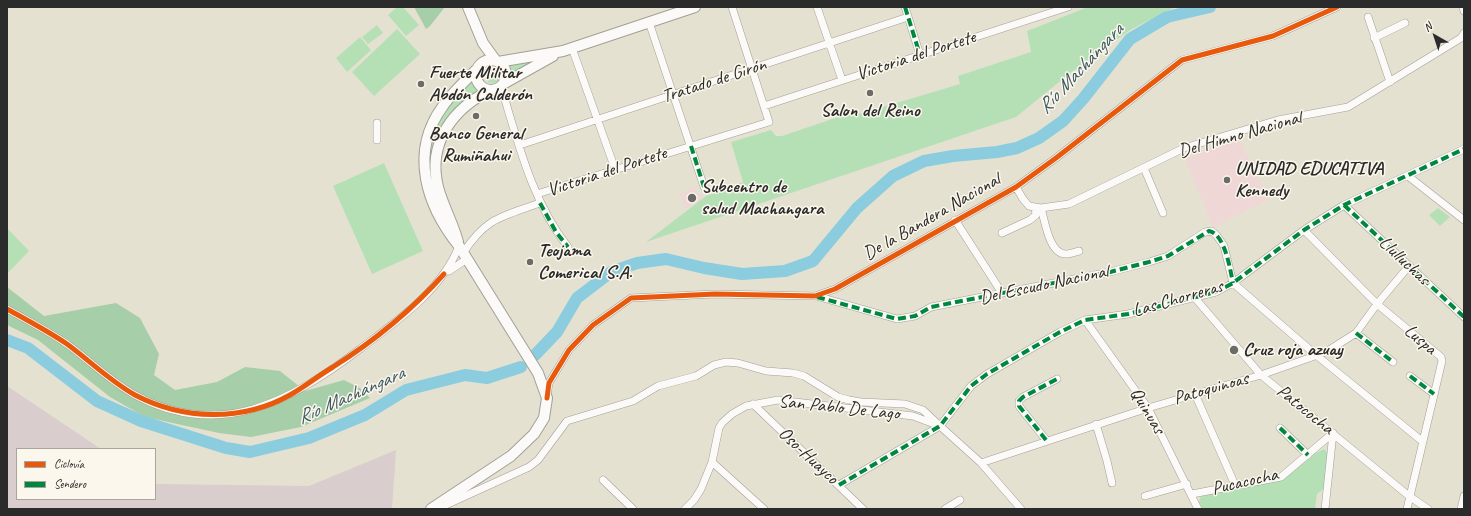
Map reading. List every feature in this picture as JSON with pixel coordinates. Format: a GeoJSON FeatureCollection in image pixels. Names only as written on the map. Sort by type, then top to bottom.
{"type":"FeatureCollection","features":[{"type":"Feature","properties":{"kind":"main road"},"geometry":{"type":"LineString","coordinates":[[468,7],[482,43],[483,53],[475,75],[478,84],[482,88],[497,87]]}},
{"type":"Feature","properties":{"kind":"main road"},"geometry":{"type":"LineString","coordinates":[[431,509],[511,456],[534,434],[544,418],[547,398],[538,372],[463,253],[446,229],[428,192],[425,172],[427,145],[434,122],[442,106],[478,68],[488,60],[497,62],[568,49],[695,7]]}},
{"type":"Feature","properties":{"kind":"main road"},"geometry":{"type":"LineString","coordinates":[[482,43],[505,71],[497,87]]}},
{"type":"Feature","properties":{"kind":"main road"},"geometry":{"type":"LineString","coordinates":[[463,253],[438,186],[436,161],[438,147],[444,133],[456,114],[475,98],[568,49]]}},
{"type":"Feature","properties":{"kind":"street"},"geometry":{"type":"LineString","coordinates":[[732,7],[764,106]]}},
{"type":"Feature","properties":{"kind":"street"},"geometry":{"type":"LineString","coordinates":[[817,7],[842,80]]}},
{"type":"Feature","properties":{"kind":"street"},"geometry":{"type":"LineString","coordinates":[[905,7],[920,55]]}},
{"type":"Feature","properties":{"kind":"street"},"geometry":{"type":"LineString","coordinates":[[1041,7],[1044,15]]}},
{"type":"Feature","properties":{"kind":"street","name":"Victoria del Portete"},"geometry":{"type":"LineString","coordinates":[[537,194],[769,122],[764,106],[1068,7]]}},
{"type":"Feature","properties":{"kind":"street","name":"De la Bandera Nacional"},"geometry":{"type":"LineString","coordinates":[[547,398],[549,383],[569,350],[593,325],[630,298],[715,294],[815,296],[853,280],[955,220],[1016,187],[1056,158],[1182,60],[1273,36],[1337,7]]}},
{"type":"Feature","properties":{"kind":"street"},"geometry":{"type":"LineString","coordinates":[[1463,7],[1464,11]]}},
{"type":"Feature","properties":{"kind":"street","name":"Tratado de Girón"},"geometry":{"type":"LineString","coordinates":[[520,145],[908,17]]}},
{"type":"Feature","properties":{"kind":"street"},"geometry":{"type":"LineString","coordinates":[[1368,17],[1390,82]]}},
{"type":"Feature","properties":{"kind":"street"},"geometry":{"type":"LineString","coordinates":[[649,22],[704,187]]}},
{"type":"Feature","properties":{"kind":"street"},"geometry":{"type":"LineString","coordinates":[[1374,38],[1405,23]]}},
{"type":"Feature","properties":{"kind":"street","name":"Del Himno Nacional"},"geometry":{"type":"LineString","coordinates":[[1038,208],[1069,204],[1192,146],[1278,120],[1348,107],[1461,38],[1464,33]]}},
{"type":"Feature","properties":{"kind":"street"},"geometry":{"type":"LineString","coordinates":[[568,49],[598,119],[615,169]]}},
{"type":"Feature","properties":{"kind":"street"},"geometry":{"type":"LineString","coordinates":[[497,87],[503,93],[540,203],[556,232],[568,247]]}},
{"type":"Feature","properties":{"kind":"street"},"geometry":{"type":"LineString","coordinates":[[377,123],[377,140]]}},
{"type":"Feature","properties":{"kind":"street","name":"Las Chorreras"},"geometry":{"type":"LineString","coordinates":[[940,426],[971,386],[987,374],[1060,332],[1085,320],[1128,314],[1216,292],[1233,283],[1304,230],[1344,205],[1464,149]]}},
{"type":"Feature","properties":{"kind":"street"},"geometry":{"type":"LineString","coordinates":[[1144,168],[1163,213]]}},
{"type":"Feature","properties":{"kind":"street"},"geometry":{"type":"LineString","coordinates":[[1408,176],[1464,220]]}},
{"type":"Feature","properties":{"kind":"street"},"geometry":{"type":"LineString","coordinates":[[1016,187],[1029,206],[1038,208]]}},
{"type":"Feature","properties":{"kind":"street","name":"Victoria del Portete"},"geometry":{"type":"LineString","coordinates":[[463,253],[474,237],[494,220],[540,203]]}},
{"type":"Feature","properties":{"kind":"street","name":"Llulluchas"},"geometry":{"type":"LineString","coordinates":[[1344,205],[1464,317]]}},
{"type":"Feature","properties":{"kind":"street"},"geometry":{"type":"LineString","coordinates":[[1002,233],[1030,220],[1036,215],[1038,208]]}},
{"type":"Feature","properties":{"kind":"street"},"geometry":{"type":"LineString","coordinates":[[1038,208],[1050,240],[1055,248],[1061,253],[1067,254],[1079,251]]}},
{"type":"Feature","properties":{"kind":"street"},"geometry":{"type":"LineString","coordinates":[[955,220],[1002,293]]}},
{"type":"Feature","properties":{"kind":"street","name":"Luspa"},"geometry":{"type":"LineString","coordinates":[[1304,230],[1377,304],[1441,357],[1442,361],[1408,496],[1407,509]]}},
{"type":"Feature","properties":{"kind":"street","name":"Del Escudo Nacional"},"geometry":{"type":"LineString","coordinates":[[815,296],[898,319],[915,316],[931,307],[1149,262],[1168,256],[1208,231],[1217,236],[1224,246],[1233,283]]}},
{"type":"Feature","properties":{"kind":"street"},"geometry":{"type":"LineString","coordinates":[[444,274],[463,253]]}},
{"type":"Feature","properties":{"kind":"street"},"geometry":{"type":"LineString","coordinates":[[7,309],[67,344],[112,380],[135,395],[154,403],[196,415],[218,415],[260,408],[289,396],[378,336],[426,294],[463,253]]}},
{"type":"Feature","properties":{"kind":"street","name":"Patoquinoas"},"geometry":{"type":"LineString","coordinates":[[980,463],[1096,424],[1261,375],[1340,345],[1356,333],[1377,304],[1410,266]]}},
{"type":"Feature","properties":{"kind":"street"},"geometry":{"type":"LineString","coordinates":[[1233,283],[1316,355],[1422,441]]}},
{"type":"Feature","properties":{"kind":"street","name":"Patococha"},"geometry":{"type":"LineString","coordinates":[[1195,298],[1261,375],[1408,496],[1428,509]]}},
{"type":"Feature","properties":{"kind":"street","name":"Quinuas"},"geometry":{"type":"LineString","coordinates":[[1085,320],[1148,408],[1192,494],[1198,509]]}},
{"type":"Feature","properties":{"kind":"street"},"geometry":{"type":"LineString","coordinates":[[1356,333],[1393,362]]}},
{"type":"Feature","properties":{"kind":"street"},"geometry":{"type":"LineString","coordinates":[[437,509],[529,467],[538,460],[566,421],[633,401],[658,386],[696,376],[714,365],[726,362],[738,363],[766,371],[793,372],[804,376],[838,396],[849,400],[905,404],[923,410],[940,426],[839,486]]}},
{"type":"Feature","properties":{"kind":"street"},"geometry":{"type":"LineString","coordinates":[[1410,376],[1434,394]]}},
{"type":"Feature","properties":{"kind":"street"},"geometry":{"type":"LineString","coordinates":[[1046,440],[1019,406],[1019,401],[1023,397],[1057,379]]}},
{"type":"Feature","properties":{"kind":"street"},"geometry":{"type":"LineString","coordinates":[[1195,394],[1235,485]]}},
{"type":"Feature","properties":{"kind":"street","name":"San Pablo De Lago"},"geometry":{"type":"LineString","coordinates":[[685,509],[694,500],[701,489],[712,462],[718,428],[722,423],[732,414],[753,404],[778,400],[913,416],[940,426],[980,463],[1021,509]]}},
{"type":"Feature","properties":{"kind":"street","name":"Oso-Huayco"},"geometry":{"type":"LineString","coordinates":[[753,404],[863,509]]}},
{"type":"Feature","properties":{"kind":"street"},"geometry":{"type":"LineString","coordinates":[[1096,424],[1112,482]]}},
{"type":"Feature","properties":{"kind":"street"},"geometry":{"type":"LineString","coordinates":[[1280,428],[1308,455]]}},
{"type":"Feature","properties":{"kind":"street"},"geometry":{"type":"LineString","coordinates":[[1325,509],[1333,433]]}},
{"type":"Feature","properties":{"kind":"street","name":"Pucacocha"},"geometry":{"type":"LineString","coordinates":[[1192,494],[1281,476],[1333,433]]}},
{"type":"Feature","properties":{"kind":"street"},"geometry":{"type":"LineString","coordinates":[[712,462],[764,509]]}},
{"type":"Feature","properties":{"kind":"street"},"geometry":{"type":"LineString","coordinates":[[603,480],[634,509]]}},
{"type":"Feature","properties":{"kind":"street"},"geometry":{"type":"LineString","coordinates":[[1145,496],[1187,484]]}},
{"type":"Feature","properties":{"kind":"street"},"geometry":{"type":"LineString","coordinates":[[1460,509],[1464,496]]}},
{"type":"Feature","properties":{"kind":"street"},"geometry":{"type":"LineString","coordinates":[[945,509],[960,500]]}},
{"type":"Feature","properties":{"kind":"shaded area","name":"UNIDAD EDUCATIVA Kennedy"},"geometry":{"type":"Polygon","coordinates":[[[1239,137],[1269,200],[1213,227],[1185,159],[1239,137]]]}},
{"type":"Feature","properties":{"kind":"shaded area","name":"Subcentro de salud Machangara"},"geometry":{"type":"Polygon","coordinates":[[[695,187],[698,195],[702,194],[703,201],[685,208],[680,193],[695,187]]]}},
{"type":"Feature","properties":{"kind":"shaded area"},"geometry":{"type":"Polygon","coordinates":[[[7,386],[100,448],[16,448],[16,500],[156,500],[156,484],[309,486],[396,450],[392,509],[7,509],[7,386]]]}},
{"type":"Feature","properties":{"kind":"green space"},"geometry":{"type":"Polygon","coordinates":[[[397,7],[403,7],[419,25],[406,36],[388,15],[397,7]]]}},
{"type":"Feature","properties":{"kind":"green space"},"geometry":{"type":"Polygon","coordinates":[[[414,7],[445,7],[426,29],[414,7]]]}},
{"type":"Feature","properties":{"kind":"green space"},"geometry":{"type":"Polygon","coordinates":[[[1088,7],[1175,7],[1130,30],[1069,74],[1016,117],[646,242],[706,196],[743,182],[731,142],[771,130],[776,136],[782,136],[841,116],[863,113],[960,84],[958,76],[1031,52],[1027,31],[1088,7]]]}},
{"type":"Feature","properties":{"kind":"green space"},"geometry":{"type":"Polygon","coordinates":[[[377,25],[383,33],[368,44],[362,37],[377,25]]]}},
{"type":"Feature","properties":{"kind":"green space"},"geometry":{"type":"Polygon","coordinates":[[[397,29],[420,54],[374,96],[352,72],[397,29]]]}},
{"type":"Feature","properties":{"kind":"green space"},"geometry":{"type":"Polygon","coordinates":[[[360,37],[371,50],[347,72],[336,58],[360,37]]]}},
{"type":"Feature","properties":{"kind":"green space"},"geometry":{"type":"Polygon","coordinates":[[[536,61],[512,73],[510,66],[536,61]]]}},
{"type":"Feature","properties":{"kind":"green space"},"geometry":{"type":"Polygon","coordinates":[[[492,67],[498,69],[500,75],[498,81],[492,83],[486,81],[484,75],[486,69],[492,67]]]}},
{"type":"Feature","properties":{"kind":"green space"},"geometry":{"type":"Polygon","coordinates":[[[473,80],[480,90],[452,111],[436,137],[431,157],[429,154],[431,143],[439,122],[451,104],[473,80]]]}},
{"type":"Feature","properties":{"kind":"green space"},"geometry":{"type":"Polygon","coordinates":[[[384,163],[423,251],[372,274],[333,186],[384,163]]]}},
{"type":"Feature","properties":{"kind":"green space"},"geometry":{"type":"Polygon","coordinates":[[[1438,208],[1450,217],[1440,226],[1429,215],[1438,208]]]}},
{"type":"Feature","properties":{"kind":"green space"},"geometry":{"type":"Polygon","coordinates":[[[7,228],[29,251],[7,274],[7,228]]]}},
{"type":"Feature","properties":{"kind":"green space"},"geometry":{"type":"Polygon","coordinates":[[[7,287],[44,316],[116,303],[140,318],[159,354],[154,375],[175,390],[217,382],[245,367],[280,371],[305,391],[344,380],[360,388],[370,398],[301,427],[251,437],[219,433],[145,417],[110,397],[38,340],[7,325],[7,287]]]}},
{"type":"Feature","properties":{"kind":"green space"},"geometry":{"type":"Polygon","coordinates":[[[1324,449],[1329,454],[1325,488],[1317,494],[1315,509],[1203,509],[1199,502],[1201,496],[1282,480],[1316,453],[1324,449]]]}},
{"type":"Feature","properties":{"kind":"waterway","name":"Río Machángara"},"geometry":{"type":"LineString","coordinates":[[535,355],[557,332],[577,298],[611,272],[637,263],[666,259],[704,268],[742,274],[785,271],[813,261],[857,208],[893,176],[924,161],[953,156],[997,152],[1017,148],[1039,138],[1063,121],[1083,99],[1130,39],[1167,17],[1210,7]]}},
{"type":"Feature","properties":{"kind":"waterway","name":"Río Machángara"},"geometry":{"type":"LineString","coordinates":[[7,340],[28,348],[97,401],[141,421],[226,448],[250,452],[309,438],[365,415],[406,390],[465,375],[487,378],[521,367]]}},
{"type":"Feature","properties":{"kind":"marked path"},"geometry":{"type":"LineString","coordinates":[[905,7],[920,55]]}},
{"type":"Feature","properties":{"kind":"marked path"},"geometry":{"type":"LineString","coordinates":[[691,146],[704,187]]}},
{"type":"Feature","properties":{"kind":"marked path"},"geometry":{"type":"LineString","coordinates":[[839,485],[940,426],[971,386],[987,374],[1060,332],[1085,320],[1128,314],[1216,292],[1233,283],[1304,230],[1344,205],[1464,149]]}},
{"type":"Feature","properties":{"kind":"marked path"},"geometry":{"type":"LineString","coordinates":[[540,203],[556,232],[568,247]]}},
{"type":"Feature","properties":{"kind":"marked path"},"geometry":{"type":"LineString","coordinates":[[1344,205],[1464,317]]}},
{"type":"Feature","properties":{"kind":"marked path"},"geometry":{"type":"LineString","coordinates":[[817,297],[897,319],[915,316],[931,307],[1110,272],[1149,262],[1168,256],[1209,231],[1215,234],[1223,245],[1233,283]]}},
{"type":"Feature","properties":{"kind":"marked path"},"geometry":{"type":"LineString","coordinates":[[1356,333],[1393,362]]}},
{"type":"Feature","properties":{"kind":"marked path"},"geometry":{"type":"LineString","coordinates":[[1410,376],[1434,394]]}},
{"type":"Feature","properties":{"kind":"marked path"},"geometry":{"type":"LineString","coordinates":[[1046,440],[1019,406],[1019,401],[1023,397],[1057,379]]}},
{"type":"Feature","properties":{"kind":"marked path"},"geometry":{"type":"LineString","coordinates":[[1280,428],[1308,455]]}},
{"type":"Feature","properties":{"kind":"cycle path"},"geometry":{"type":"LineString","coordinates":[[547,398],[549,383],[569,350],[593,325],[631,298],[715,294],[815,296],[835,289],[1016,187],[1056,158],[1182,60],[1273,36],[1337,7]]}},
{"type":"Feature","properties":{"kind":"cycle path"},"geometry":{"type":"LineString","coordinates":[[7,309],[67,344],[135,395],[153,403],[192,413],[233,413],[252,410],[272,404],[301,389],[378,336],[419,300],[444,274]]}},
{"type":"Feature","properties":{"kind":"place","name":"Fuerte Militar Abdón Calderón"},"geometry":{"type":"Point","coordinates":[421,84]}},
{"type":"Feature","properties":{"kind":"place","name":"Salon del Reino"},"geometry":{"type":"Point","coordinates":[870,93]}},
{"type":"Feature","properties":{"kind":"place","name":"Banco General Rumiñahui"},"geometry":{"type":"Point","coordinates":[476,116]}},
{"type":"Feature","properties":{"kind":"place","name":"UNIDAD EDUCATIVA Kennedy"},"geometry":{"type":"Point","coordinates":[1227,180]}},
{"type":"Feature","properties":{"kind":"place","name":"Subcentro de salud Machangara"},"geometry":{"type":"Point","coordinates":[692,198]}},
{"type":"Feature","properties":{"kind":"place","name":"Teojama Comerical S.A."},"geometry":{"type":"Point","coordinates":[530,262]}},
{"type":"Feature","properties":{"kind":"place","name":"Cruz roja azuay"},"geometry":{"type":"Point","coordinates":[1234,350]}}]}
